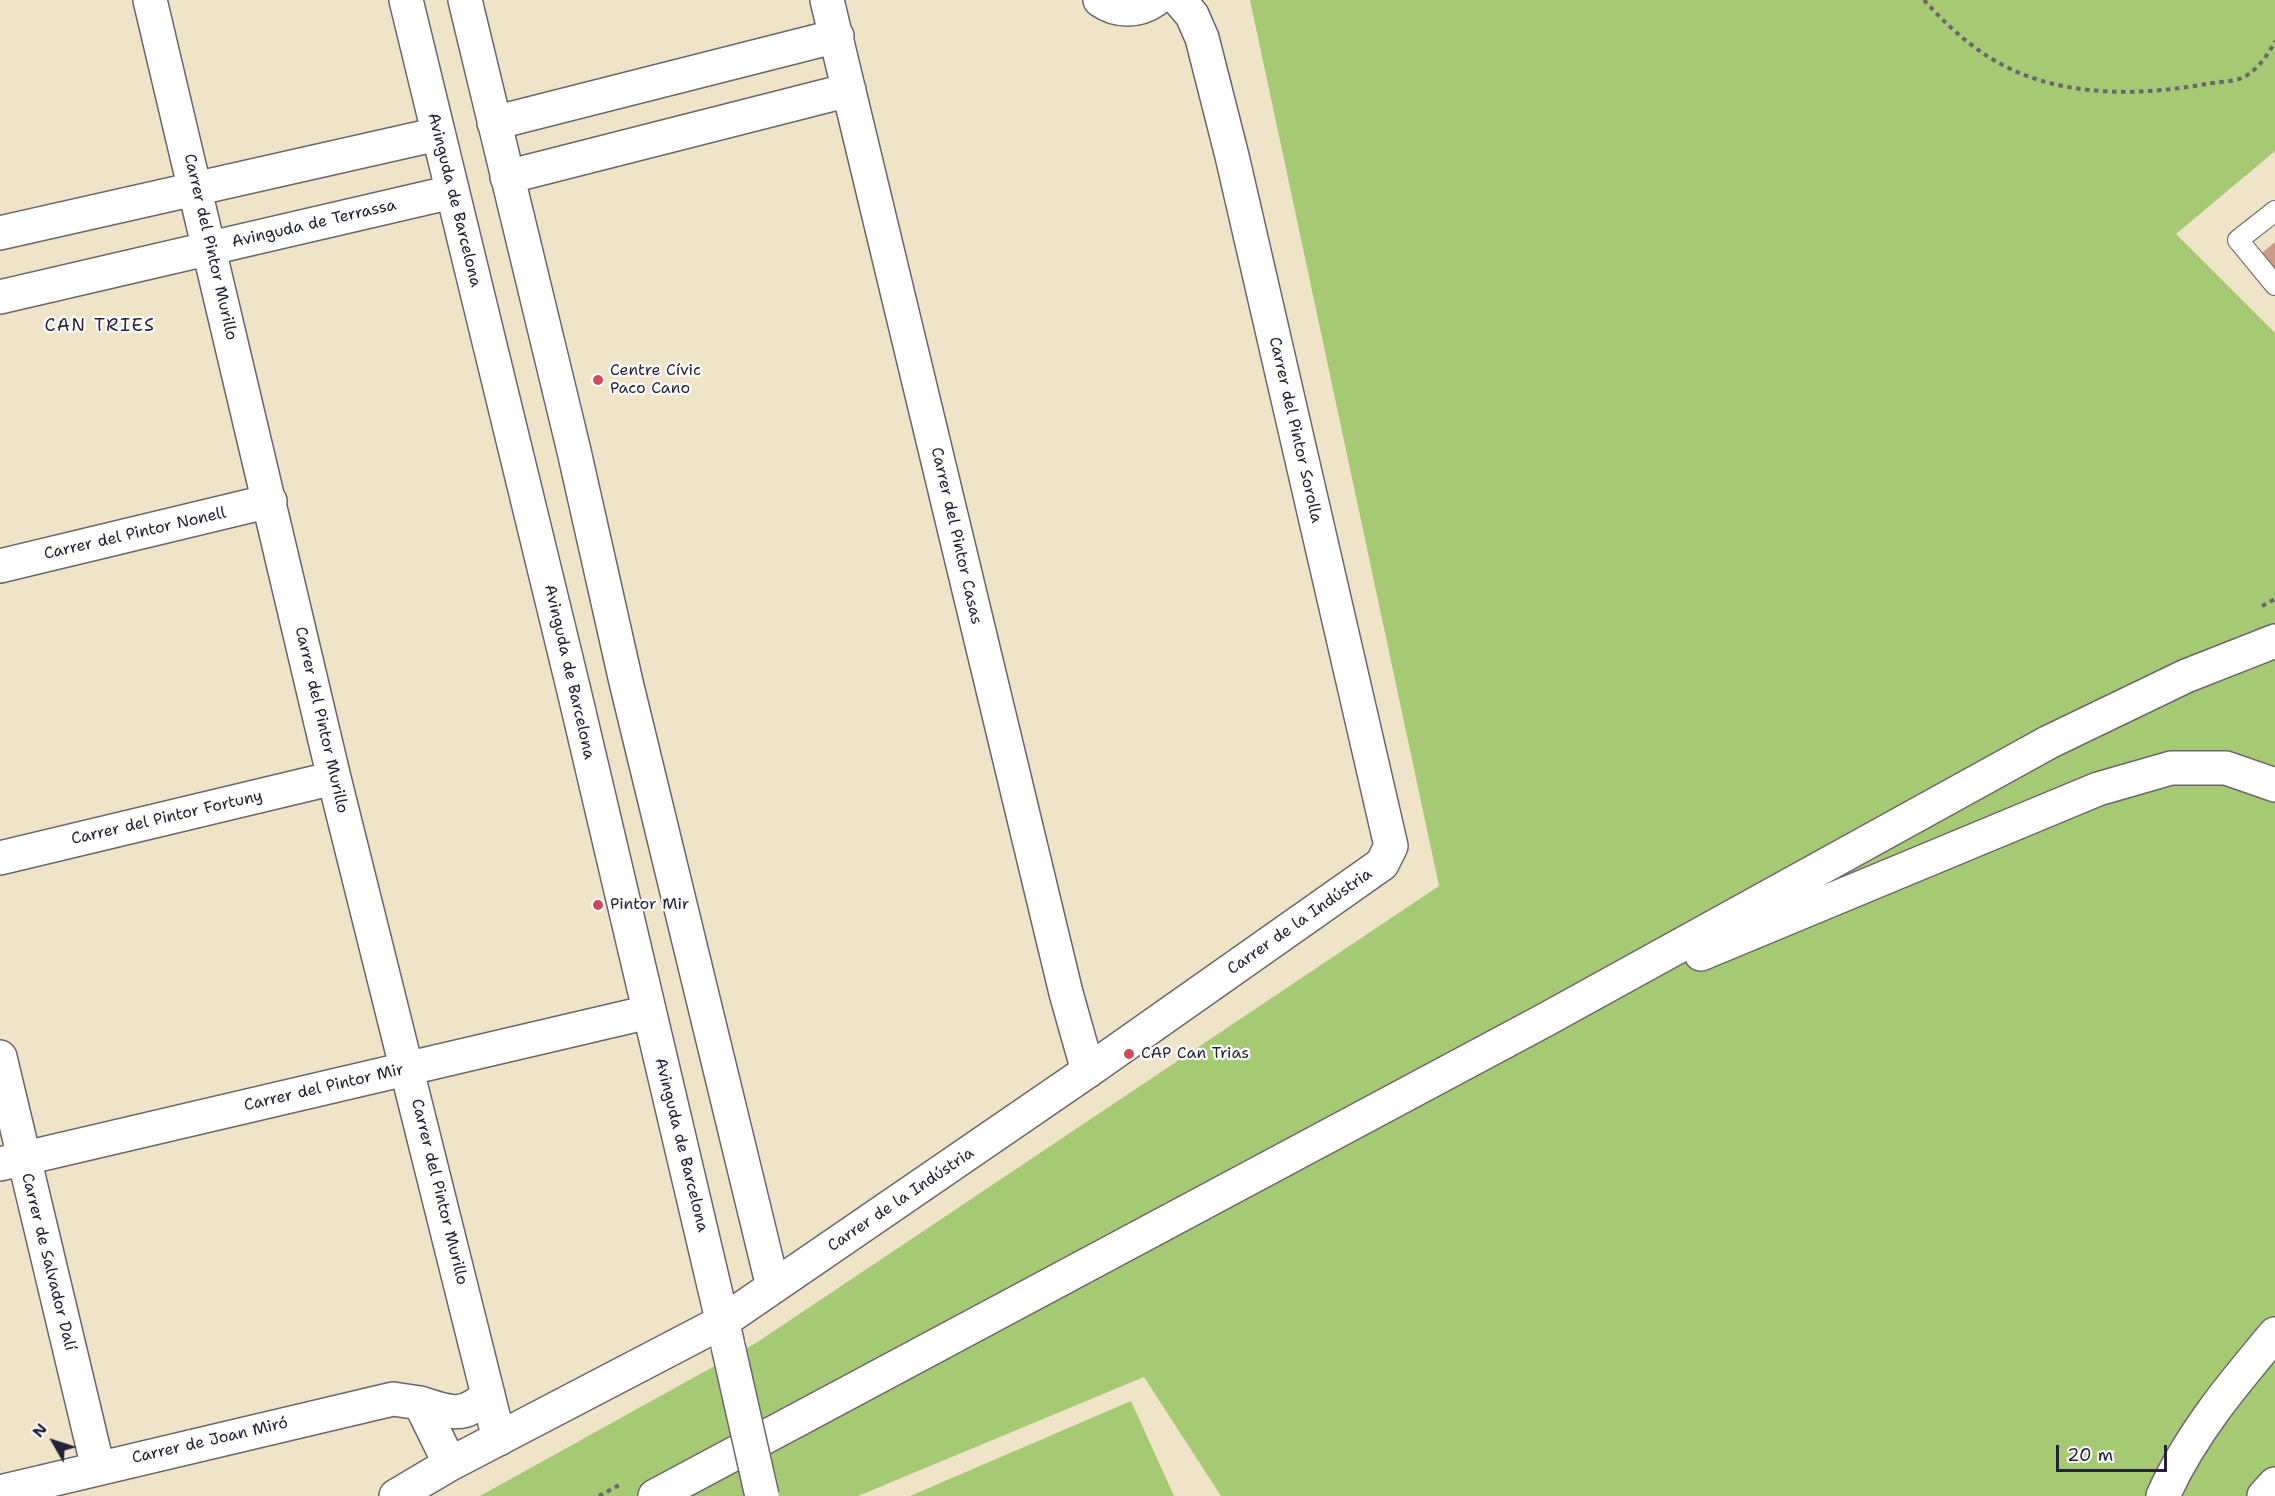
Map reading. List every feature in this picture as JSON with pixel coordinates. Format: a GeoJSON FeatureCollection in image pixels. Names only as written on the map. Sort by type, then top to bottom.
{"type":"FeatureCollection","features":[{"type":"Feature","properties":{"kind":"street","name":"Carrer del Pintor Murillo"},"geometry":{"type":"LineString","coordinates":[[150,0],[334,778],[499,1438]]}},
{"type":"Feature","properties":{"kind":"street","name":"Avinguda de Barcelona"},"geometry":{"type":"LineString","coordinates":[[406,0],[574,691],[762,1496]]}},
{"type":"Feature","properties":{"kind":"street"},"geometry":{"type":"LineString","coordinates":[[465,0],[773,1287]]}},
{"type":"Feature","properties":{"kind":"street","name":"Carrer del Pintor Casas"},"geometry":{"type":"LineString","coordinates":[[828,0],[1066,993],[1088,1071]]}},
{"type":"Feature","properties":{"kind":"street"},"geometry":{"type":"LineString","coordinates":[[1100,0],[1111,6],[1126,9],[1145,6],[1155,0]]}},
{"type":"Feature","properties":{"kind":"street","name":"Carrer del Pintor Sorolla"},"geometry":{"type":"LineString","coordinates":[[1179,0],[1192,15],[1202,38],[1232,156],[1391,846],[1382,864]]}},
{"type":"Feature","properties":{"kind":"street"},"geometry":{"type":"LineString","coordinates":[[494,123],[837,36]]}},
{"type":"Feature","properties":{"kind":"street"},"geometry":{"type":"LineString","coordinates":[[507,177],[849,90]]}},
{"type":"Feature","properties":{"kind":"street"},"geometry":{"type":"LineString","coordinates":[[0,233],[438,134]]}},
{"type":"Feature","properties":{"kind":"street","name":"Avinguda de Terrassa"},"geometry":{"type":"LineString","coordinates":[[0,297],[452,192]]}},
{"type":"Feature","properties":{"kind":"street","name":"Carrer del Pintor Nonell"},"geometry":{"type":"LineString","coordinates":[[0,566],[270,501]]}},
{"type":"Feature","properties":{"kind":"street"},"geometry":{"type":"LineString","coordinates":[[655,1496],[1545,1020],[2049,742],[2186,676],[2275,641]]}},
{"type":"Feature","properties":{"kind":"street"},"geometry":{"type":"LineString","coordinates":[[1545,1020],[2098,789],[2170,768],[2226,768],[2275,785]]}},
{"type":"Feature","properties":{"kind":"street","name":"Carrer del Pintor Fortuny"},"geometry":{"type":"LineString","coordinates":[[0,858],[334,778]]}},
{"type":"Feature","properties":{"kind":"street","name":"Carrer de la Indústria"},"geometry":{"type":"LineString","coordinates":[[396,1496],[499,1438],[725,1334],[773,1287],[1088,1071],[1382,864]]}},
{"type":"Feature","properties":{"kind":"street","name":"Carrer del Pintor Mir"},"geometry":{"type":"LineString","coordinates":[[12,1161],[649,1012]]}},
{"type":"Feature","properties":{"kind":"street","name":"Carrer de Salvador Dalí"},"geometry":{"type":"LineString","coordinates":[[0,1057],[12,1161],[98,1468]]}},
{"type":"Feature","properties":{"kind":"street"},"geometry":{"type":"LineString","coordinates":[[2163,1496],[2182,1458],[2224,1395],[2275,1334]]}},
{"type":"Feature","properties":{"kind":"street","name":"Carrer de Joan Miró"},"geometry":{"type":"LineString","coordinates":[[0,1492],[393,1399],[420,1403],[452,1412],[467,1411],[488,1394]]}},
{"type":"Feature","properties":{"kind":"street"},"geometry":{"type":"LineString","coordinates":[[420,1403],[450,1464]]}},
{"type":"Feature","properties":{"kind":"street"},"geometry":{"type":"LineString","coordinates":[[2264,1496],[2275,1484]]}},
{"type":"Feature","properties":{"kind":"lane"},"geometry":{"type":"LineString","coordinates":[[2275,211],[2238,240],[2275,285]]}},
{"type":"Feature","properties":{"kind":"path"},"geometry":{"type":"LineString","coordinates":[[1924,0],[1976,50],[2017,72],[2077,88],[2123,93],[2184,88],[2242,78],[2266,58],[2275,41]]}},
{"type":"Feature","properties":{"kind":"green space"},"geometry":{"type":"Polygon","coordinates":[[[1250,0],[2275,0],[2275,151],[2176,234],[2275,333],[2275,1496],[1221,1496],[1144,1377],[858,1496],[480,1496],[756,1343],[1439,886],[1250,0]]]}},
{"type":"Feature","properties":{"kind":"green space"},"geometry":{"type":"Polygon","coordinates":[[[1131,1401],[1174,1496],[910,1496],[1131,1401]]]}},
{"type":"Feature","properties":{"kind":"building"},"geometry":{"type":"Polygon","coordinates":[[[2275,242],[2275,279],[2257,257],[2275,242]]]}},
{"type":"Feature","properties":{"kind":"place","name":"Centre Cívic Paco Cano"},"geometry":{"type":"Point","coordinates":[598,380]}},
{"type":"Feature","properties":{"kind":"place","name":"Pintor Mir"},"geometry":{"type":"Point","coordinates":[598,905]}},
{"type":"Feature","properties":{"kind":"place","name":"CAP Can Trias"},"geometry":{"type":"Point","coordinates":[1129,1054]}},
{"type":"Feature","properties":{"kind":"district","name":"CAN TRIES"},"geometry":{"type":"Point","coordinates":[100,326]}}]}
